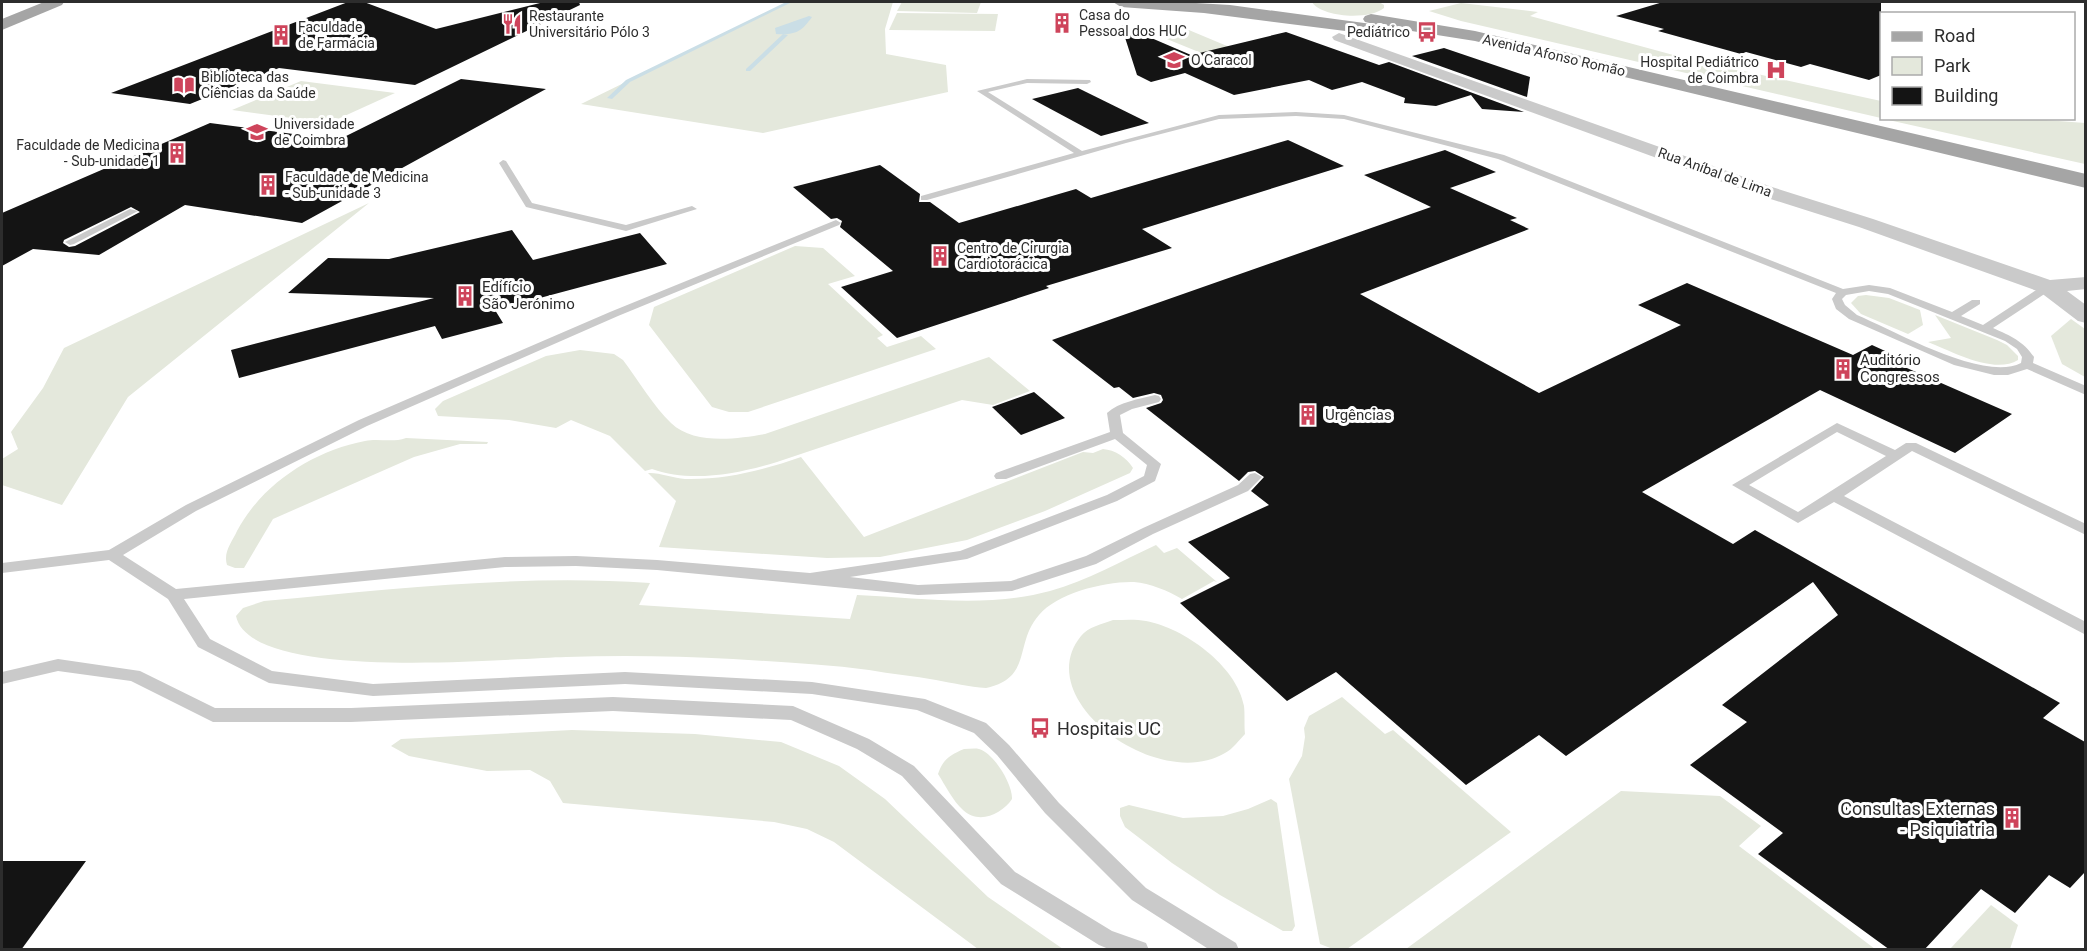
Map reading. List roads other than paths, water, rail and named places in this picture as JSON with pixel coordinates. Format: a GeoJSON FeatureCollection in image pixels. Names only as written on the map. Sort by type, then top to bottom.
{"type":"FeatureCollection","features":[{"type":"Feature","properties":{"kind":"main road"},"geometry":{"type":"LineString","coordinates":[[2,16],[37,2]]}},
{"type":"Feature","properties":{"kind":"main road"},"geometry":{"type":"LineString","coordinates":[[2,25],[56,2]]}},
{"type":"Feature","properties":{"kind":"main road"},"geometry":{"type":"LineString","coordinates":[[1121,2],[1208,9],[1467,42],[1593,64]]}},
{"type":"Feature","properties":{"kind":"main road"},"geometry":{"type":"LineString","coordinates":[[1185,2],[1239,5],[1289,3],[1324,17]]}},
{"type":"Feature","properties":{"kind":"main road","name":"Avenida Afonso Romão"},"geometry":{"type":"LineString","coordinates":[[1371,20],[1390,16],[1395,13],[1397,6],[1427,18],[2085,170]]}},
{"type":"Feature","properties":{"kind":"main road","name":"Avenida Afonso Romão"},"geometry":{"type":"LineString","coordinates":[[1208,9],[1371,20],[1475,36],[2085,181]]}},
{"type":"Feature","properties":{"kind":"street","name":"Rua Aníbal de Lima"},"geometry":{"type":"LineString","coordinates":[[1339,37],[1765,191],[1866,222],[2048,287],[2085,316]]}},
{"type":"Feature","properties":{"kind":"street"},"geometry":{"type":"LineString","coordinates":[[2048,287],[2085,283]]}},
{"type":"Feature","properties":{"kind":"lane"},"geometry":{"type":"LineString","coordinates":[[1081,154],[981,92],[1027,81],[1087,82]]}},
{"type":"Feature","properties":{"kind":"lane"},"geometry":{"type":"LineString","coordinates":[[924,198],[1143,135],[1219,117],[1296,114],[1344,117],[1501,157],[1842,292],[1869,288],[1890,291],[2009,339],[2021,347],[2028,357],[2027,364],[2018,370],[1998,372],[1975,369],[1853,317],[1840,307],[1837,299],[1842,292]]}},
{"type":"Feature","properties":{"kind":"lane"},"geometry":{"type":"LineString","coordinates":[[503,163],[528,205],[626,228],[692,209]]}},
{"type":"Feature","properties":{"kind":"lane"},"geometry":{"type":"LineString","coordinates":[[70,242],[133,211]]}},
{"type":"Feature","properties":{"kind":"lane"},"geometry":{"type":"LineString","coordinates":[[2,568],[112,555],[191,508],[363,423],[614,314],[836,224]]}},
{"type":"Feature","properties":{"kind":"lane"},"geometry":{"type":"LineString","coordinates":[[1986,328],[2048,287]]}},
{"type":"Feature","properties":{"kind":"lane"},"geometry":{"type":"LineString","coordinates":[[1953,316],[1976,302]]}},
{"type":"Feature","properties":{"kind":"lane"},"geometry":{"type":"LineString","coordinates":[[2027,364],[2085,391]]}},
{"type":"Feature","properties":{"kind":"lane"},"geometry":{"type":"LineString","coordinates":[[810,578],[962,556],[1112,498],[1150,478],[1154,464],[1117,434],[1113,414],[1128,406],[1155,399]]}},
{"type":"Feature","properties":{"kind":"lane"},"geometry":{"type":"LineString","coordinates":[[1896,456],[1837,427],[1739,485],[1798,518],[1896,456],[1911,446],[2085,530]]}},
{"type":"Feature","properties":{"kind":"lane"},"geometry":{"type":"LineString","coordinates":[[1001,476],[1117,434]]}},
{"type":"Feature","properties":{"kind":"lane"},"geometry":{"type":"LineString","coordinates":[[173,595],[505,562],[576,561],[657,565],[918,590],[1012,586],[1092,561],[1148,531],[1243,488],[1255,477]]}},
{"type":"Feature","properties":{"kind":"lane"},"geometry":{"type":"LineString","coordinates":[[1833,496],[2085,629]]}},
{"type":"Feature","properties":{"kind":"lane"},"geometry":{"type":"LineString","coordinates":[[112,555],[173,595],[204,643],[269,677],[374,690],[625,678],[812,688],[919,705],[980,728],[1003,750],[1052,808],[1139,894],[1229,950]]}},
{"type":"Feature","properties":{"kind":"lane"},"geometry":{"type":"LineString","coordinates":[[2,678],[58,665],[134,675],[213,715],[351,716],[613,704],[793,713],[863,744],[908,771],[1008,878],[1106,938],[1139,950]]}},
{"type":"Feature","properties":{"kind":"waterway"},"geometry":{"type":"LineString","coordinates":[[610,98],[628,81],[789,2]]}},
{"type":"Feature","properties":{"kind":"waterway"},"geometry":{"type":"LineString","coordinates":[[748,70],[785,35]]}},
{"type":"Feature","properties":{"kind":"place","name":"Casa do Pessoal dos HUC"},"geometry":{"type":"Point","coordinates":[1062,23]}},
{"type":"Feature","properties":{"kind":"place","name":"Restaurante Universitário Pólo 3"},"geometry":{"type":"Point","coordinates":[512,24]}},
{"type":"Feature","properties":{"kind":"place","name":"Pediátrico"},"geometry":{"type":"Point","coordinates":[1427,32]}},
{"type":"Feature","properties":{"kind":"place","name":"Faculdade de Farmácia"},"geometry":{"type":"Point","coordinates":[281,35]}},
{"type":"Feature","properties":{"kind":"place","name":"O Caracol"},"geometry":{"type":"Point","coordinates":[1174,60]}},
{"type":"Feature","properties":{"kind":"place","name":"Hospital Pediátrico de Coimbra"},"geometry":{"type":"Point","coordinates":[1776,70]}},
{"type":"Feature","properties":{"kind":"place","name":"Biblioteca das Ciências da Saúde"},"geometry":{"type":"Point","coordinates":[184,85]}},
{"type":"Feature","properties":{"kind":"place","name":"Universidade de Coimbra"},"geometry":{"type":"Point","coordinates":[257,132]}},
{"type":"Feature","properties":{"kind":"place","name":"Faculdade de Medicina - Sub-unidade 1"},"geometry":{"type":"Point","coordinates":[177,153]}},
{"type":"Feature","properties":{"kind":"place","name":"Faculdade de Medicina - Sub-unidade 3"},"geometry":{"type":"Point","coordinates":[268,185]}},
{"type":"Feature","properties":{"kind":"place","name":"Centro de Cirurgia Cardiotorácica"},"geometry":{"type":"Point","coordinates":[940,256]}},
{"type":"Feature","properties":{"kind":"place","name":"Edifício São Jerónimo"},"geometry":{"type":"Point","coordinates":[465,296]}},
{"type":"Feature","properties":{"kind":"place","name":"Auditório Congressos"},"geometry":{"type":"Point","coordinates":[1843,369]}},
{"type":"Feature","properties":{"kind":"place","name":"Urgências"},"geometry":{"type":"Point","coordinates":[1308,415]}},
{"type":"Feature","properties":{"kind":"place","name":"Hospitais UC"},"geometry":{"type":"Point","coordinates":[1040,728]}},
{"type":"Feature","properties":{"kind":"place","name":"Consultas Externas - Psiquiatria"},"geometry":{"type":"Point","coordinates":[2012,818]}}]}
